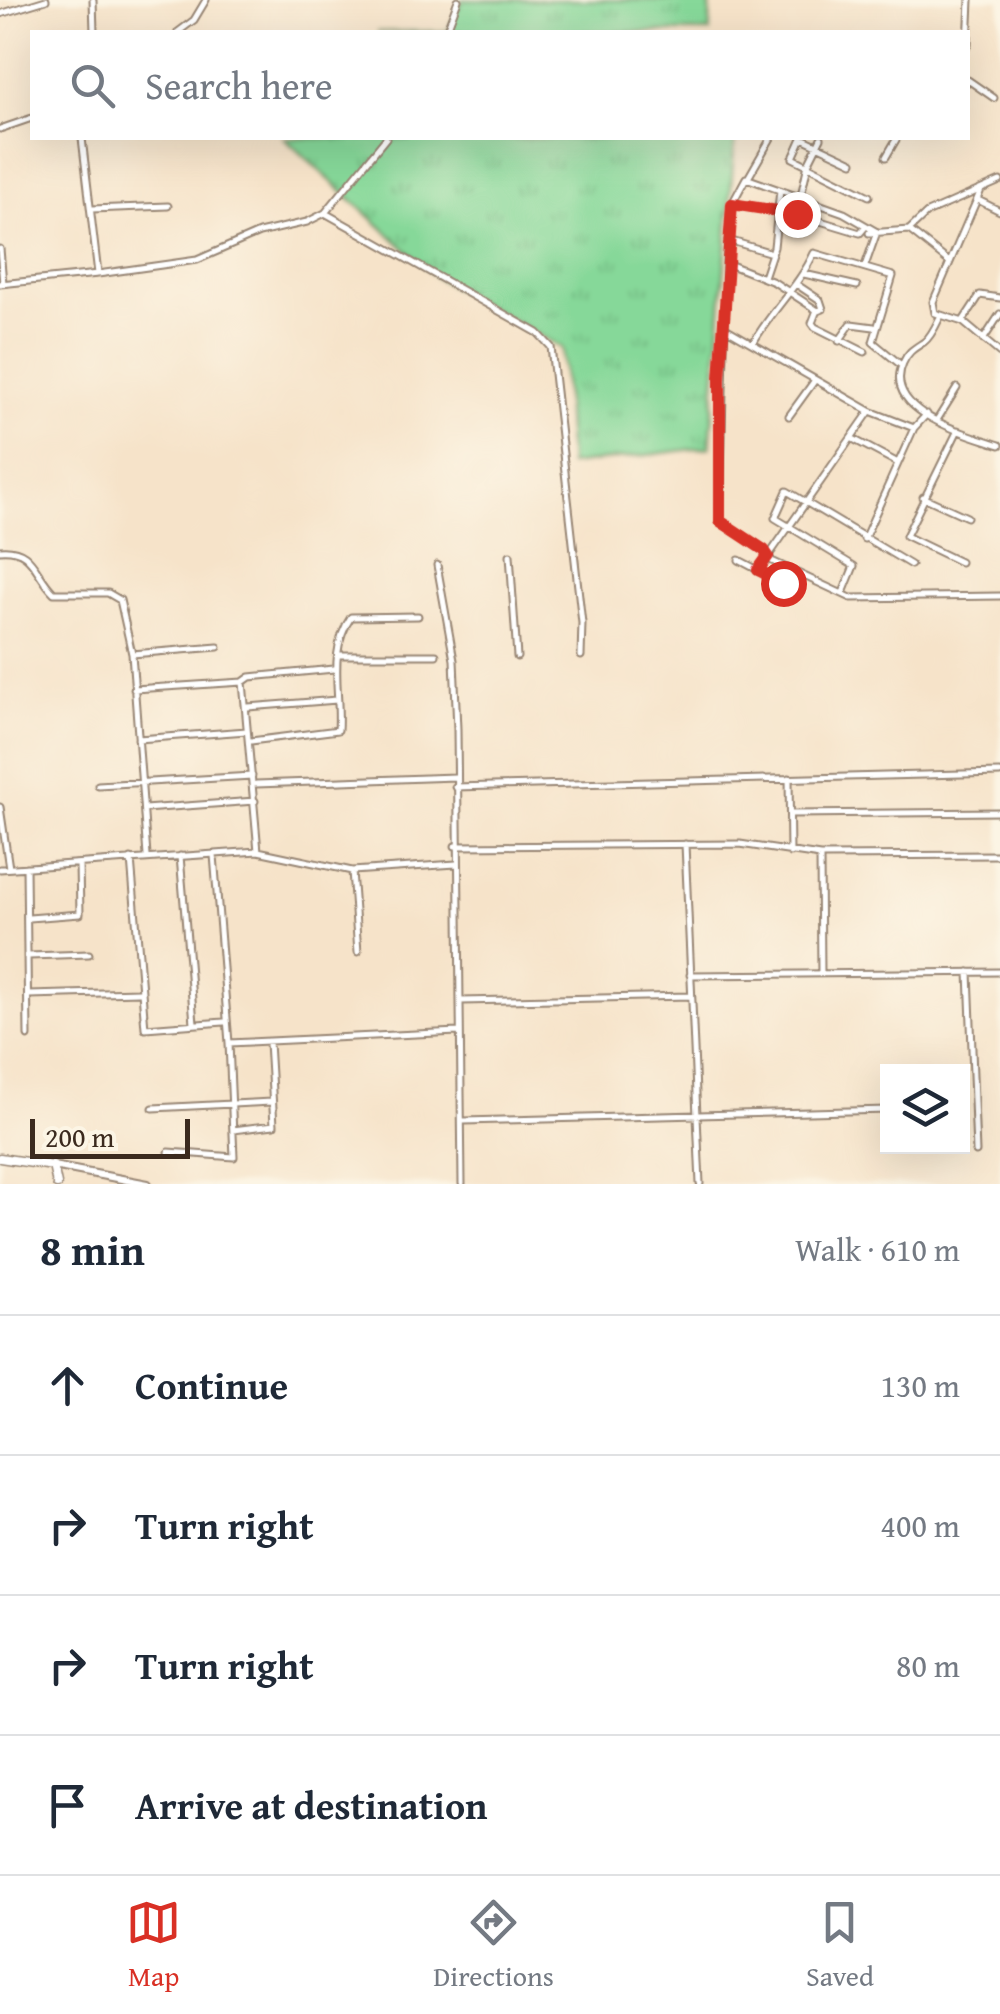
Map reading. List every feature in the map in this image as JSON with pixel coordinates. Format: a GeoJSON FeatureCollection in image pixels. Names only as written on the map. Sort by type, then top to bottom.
{"type":"FeatureCollection","features":[{"type":"Feature","properties":{"kind":"main road"},"geometry":{"type":"LineString","coordinates":[[1,1157],[53,1166],[58,1184]]}},
{"type":"Feature","properties":{"kind":"street"},"geometry":{"type":"LineString","coordinates":[[0,14],[46,0]]}},
{"type":"Feature","properties":{"kind":"street"},"geometry":{"type":"LineString","coordinates":[[93,0],[94,30]]}},
{"type":"Feature","properties":{"kind":"street"},"geometry":{"type":"LineString","coordinates":[[181,30],[194,20],[206,0]]}},
{"type":"Feature","properties":{"kind":"street"},"geometry":{"type":"LineString","coordinates":[[447,30],[458,0]]}},
{"type":"Feature","properties":{"kind":"street"},"geometry":{"type":"LineString","coordinates":[[969,30],[970,0]]}},
{"type":"Feature","properties":{"kind":"street"},"geometry":{"type":"LineString","coordinates":[[970,81],[994,98]]}},
{"type":"Feature","properties":{"kind":"street"},"geometry":{"type":"LineString","coordinates":[[0,129],[30,119]]}},
{"type":"Feature","properties":{"kind":"street"},"geometry":{"type":"LineString","coordinates":[[82,140],[98,274]]}},
{"type":"Feature","properties":{"kind":"street"},"geometry":{"type":"LineString","coordinates":[[0,249],[2,284],[197,260],[259,233],[306,222],[325,213],[384,140]]}},
{"type":"Feature","properties":{"kind":"street"},"geometry":{"type":"LineString","coordinates":[[770,140],[732,204],[720,379],[720,521],[809,582],[850,598],[1000,596]]}},
{"type":"Feature","properties":{"kind":"street"},"geometry":{"type":"LineString","coordinates":[[801,140],[793,158],[869,196]]}},
{"type":"Feature","properties":{"kind":"street"},"geometry":{"type":"LineString","coordinates":[[886,157],[896,140]]}},
{"type":"Feature","properties":{"kind":"street"},"geometry":{"type":"LineString","coordinates":[[797,214],[808,164],[818,141],[853,162]]}},
{"type":"Feature","properties":{"kind":"street"},"geometry":{"type":"LineString","coordinates":[[748,178],[801,196],[877,232]]}},
{"type":"Feature","properties":{"kind":"street"},"geometry":{"type":"LineString","coordinates":[[869,233],[910,230],[927,213],[1000,181]]}},
{"type":"Feature","properties":{"kind":"street"},"geometry":{"type":"LineString","coordinates":[[764,277],[772,253],[780,190]]}},
{"type":"Feature","properties":{"kind":"street"},"geometry":{"type":"LineString","coordinates":[[981,190],[933,302],[935,313],[963,322],[1000,354]]}},
{"type":"Feature","properties":{"kind":"street"},"geometry":{"type":"LineString","coordinates":[[978,200],[1000,210]]}},
{"type":"Feature","properties":{"kind":"street"},"geometry":{"type":"LineString","coordinates":[[732,204],[797,214],[860,233],[867,225]]}},
{"type":"Feature","properties":{"kind":"street"},"geometry":{"type":"LineString","coordinates":[[92,209],[168,206]]}},
{"type":"Feature","properties":{"kind":"street"},"geometry":{"type":"LineString","coordinates":[[325,213],[538,333],[550,348],[578,592],[581,656]]}},
{"type":"Feature","properties":{"kind":"street"},"geometry":{"type":"LineString","coordinates":[[910,230],[948,261]]}},
{"type":"Feature","properties":{"kind":"street"},"geometry":{"type":"LineString","coordinates":[[865,266],[877,232]]}},
{"type":"Feature","properties":{"kind":"street"},"geometry":{"type":"LineString","coordinates":[[728,240],[772,253]]}},
{"type":"Feature","properties":{"kind":"street"},"geometry":{"type":"LineString","coordinates":[[752,343],[804,274],[814,253],[893,276],[874,327],[874,347],[901,366]]}},
{"type":"Feature","properties":{"kind":"street"},"geometry":{"type":"LineString","coordinates":[[726,264],[764,277],[818,310]]}},
{"type":"Feature","properties":{"kind":"street"},"geometry":{"type":"LineString","coordinates":[[804,274],[857,286]]}},
{"type":"Feature","properties":{"kind":"street"},"geometry":{"type":"LineString","coordinates":[[796,284],[824,303],[812,323],[865,352]]}},
{"type":"Feature","properties":{"kind":"street"},"geometry":{"type":"LineString","coordinates":[[963,322],[980,295],[1000,298]]}},
{"type":"Feature","properties":{"kind":"street"},"geometry":{"type":"LineString","coordinates":[[941,315],[926,341],[915,345],[901,366],[900,386],[907,401],[937,420],[1000,445]]}},
{"type":"Feature","properties":{"kind":"street"},"geometry":{"type":"LineString","coordinates":[[983,340],[999,318]]}},
{"type":"Feature","properties":{"kind":"street"},"geometry":{"type":"LineString","coordinates":[[839,341],[851,324],[874,327]]}},
{"type":"Feature","properties":{"kind":"street"},"geometry":{"type":"LineString","coordinates":[[726,329],[870,411],[914,428]]}},
{"type":"Feature","properties":{"kind":"street"},"geometry":{"type":"LineString","coordinates":[[789,416],[815,380]]}},
{"type":"Feature","properties":{"kind":"street"},"geometry":{"type":"LineString","coordinates":[[937,420],[957,388]]}},
{"type":"Feature","properties":{"kind":"street"},"geometry":{"type":"LineString","coordinates":[[758,570],[870,411]]}},
{"type":"Feature","properties":{"kind":"street"},"geometry":{"type":"LineString","coordinates":[[864,539],[914,428],[927,414]]}},
{"type":"Feature","properties":{"kind":"street"},"geometry":{"type":"LineString","coordinates":[[958,430],[906,536],[960,562]]}},
{"type":"Feature","properties":{"kind":"street"},"geometry":{"type":"LineString","coordinates":[[853,439],[898,463]]}},
{"type":"Feature","properties":{"kind":"street"},"geometry":{"type":"LineString","coordinates":[[843,593],[854,566],[787,529],[774,514],[787,491],[911,564]]}},
{"type":"Feature","properties":{"kind":"street"},"geometry":{"type":"LineString","coordinates":[[923,498],[966,517]]}},
{"type":"Feature","properties":{"kind":"street"},"geometry":{"type":"LineString","coordinates":[[0,550],[16,548],[30,558],[54,593],[115,595],[126,616],[147,856]]}},
{"type":"Feature","properties":{"kind":"street"},"geometry":{"type":"LineString","coordinates":[[510,555],[517,657]]}},
{"type":"Feature","properties":{"kind":"street"},"geometry":{"type":"LineString","coordinates":[[740,560],[783,583]]}},
{"type":"Feature","properties":{"kind":"street"},"geometry":{"type":"LineString","coordinates":[[437,565],[454,660],[462,1184]]}},
{"type":"Feature","properties":{"kind":"street"},"geometry":{"type":"LineString","coordinates":[[251,741],[336,732],[334,668],[352,618],[418,616]]}},
{"type":"Feature","properties":{"kind":"street"},"geometry":{"type":"LineString","coordinates":[[132,654],[218,647]]}},
{"type":"Feature","properties":{"kind":"street"},"geometry":{"type":"LineString","coordinates":[[338,655],[436,655]]}},
{"type":"Feature","properties":{"kind":"street"},"geometry":{"type":"LineString","coordinates":[[134,689],[244,682],[250,677],[334,668]]}},
{"type":"Feature","properties":{"kind":"street"},"geometry":{"type":"LineString","coordinates":[[244,682],[252,776],[256,784],[258,851]]}},
{"type":"Feature","properties":{"kind":"street"},"geometry":{"type":"LineString","coordinates":[[248,707],[337,700]]}},
{"type":"Feature","properties":{"kind":"street"},"geometry":{"type":"LineString","coordinates":[[138,740],[247,731]]}},
{"type":"Feature","properties":{"kind":"street"},"geometry":{"type":"LineString","coordinates":[[455,787],[1000,773]]}},
{"type":"Feature","properties":{"kind":"street"},"geometry":{"type":"LineString","coordinates":[[98,785],[252,776]]}},
{"type":"Feature","properties":{"kind":"street"},"geometry":{"type":"LineString","coordinates":[[256,784],[455,777]]}},
{"type":"Feature","properties":{"kind":"street"},"geometry":{"type":"LineString","coordinates":[[790,778],[790,853]]}},
{"type":"Feature","properties":{"kind":"street"},"geometry":{"type":"LineString","coordinates":[[144,809],[255,801]]}},
{"type":"Feature","properties":{"kind":"street"},"geometry":{"type":"LineString","coordinates":[[0,807],[9,868]]}},
{"type":"Feature","properties":{"kind":"street"},"geometry":{"type":"LineString","coordinates":[[791,814],[1000,812]]}},
{"type":"Feature","properties":{"kind":"street"},"geometry":{"type":"LineString","coordinates":[[685,844],[700,1184]]}},
{"type":"Feature","properties":{"kind":"street"},"geometry":{"type":"LineString","coordinates":[[455,846],[740,844],[820,856],[1000,855]]}},
{"type":"Feature","properties":{"kind":"street"},"geometry":{"type":"LineString","coordinates":[[0,870],[147,856],[258,851],[352,871],[456,864]]}},
{"type":"Feature","properties":{"kind":"street"},"geometry":{"type":"LineString","coordinates":[[169,1152],[234,1157],[214,855]]}},
{"type":"Feature","properties":{"kind":"street"},"geometry":{"type":"LineString","coordinates":[[180,856],[194,1023]]}},
{"type":"Feature","properties":{"kind":"street"},"geometry":{"type":"LineString","coordinates":[[820,856],[821,974]]}},
{"type":"Feature","properties":{"kind":"street"},"geometry":{"type":"LineString","coordinates":[[131,859],[139,992],[145,1028],[224,1022]]}},
{"type":"Feature","properties":{"kind":"street"},"geometry":{"type":"LineString","coordinates":[[30,918],[80,914],[79,864]]}},
{"type":"Feature","properties":{"kind":"street"},"geometry":{"type":"LineString","coordinates":[[26,867],[30,918],[28,1036]]}},
{"type":"Feature","properties":{"kind":"street"},"geometry":{"type":"LineString","coordinates":[[352,871],[358,952]]}},
{"type":"Feature","properties":{"kind":"street"},"geometry":{"type":"LineString","coordinates":[[29,956],[89,954]]}},
{"type":"Feature","properties":{"kind":"street"},"geometry":{"type":"LineString","coordinates":[[969,972],[976,1152]]}},
{"type":"Feature","properties":{"kind":"street"},"geometry":{"type":"LineString","coordinates":[[690,975],[1000,972]]}},
{"type":"Feature","properties":{"kind":"street"},"geometry":{"type":"LineString","coordinates":[[29,995],[139,992]]}},
{"type":"Feature","properties":{"kind":"street"},"geometry":{"type":"LineString","coordinates":[[461,1000],[690,996]]}},
{"type":"Feature","properties":{"kind":"street"},"geometry":{"type":"LineString","coordinates":[[229,1042],[458,1032]]}},
{"type":"Feature","properties":{"kind":"street"},"geometry":{"type":"LineString","coordinates":[[233,1130],[274,1125],[269,1042]]}},
{"type":"Feature","properties":{"kind":"street"},"geometry":{"type":"LineString","coordinates":[[153,1108],[272,1102]]}},
{"type":"Feature","properties":{"kind":"street"},"geometry":{"type":"LineString","coordinates":[[464,1121],[880,1110]]}},
{"type":"Feature","properties":{"kind":"street"},"geometry":{"type":"LineString","coordinates":[[53,1166],[148,1184]]}},
{"type":"Feature","properties":{"kind":"green space"},"geometry":{"type":"Polygon","coordinates":[[[462,0],[710,0],[710,30],[448,30],[462,0]]]}},
{"type":"Feature","properties":{"kind":"green space"},"geometry":{"type":"Polygon","coordinates":[[[286,140],[735,140],[710,447],[569,465],[562,348],[437,278],[286,140]]]}},
{"type":"Feature","properties":{"kind":"route"},"geometry":{"type":"LineString","coordinates":[[783,583],[758,570],[768,556],[764,550],[720,521],[720,379],[732,204],[748,210],[797,214]]}}]}
